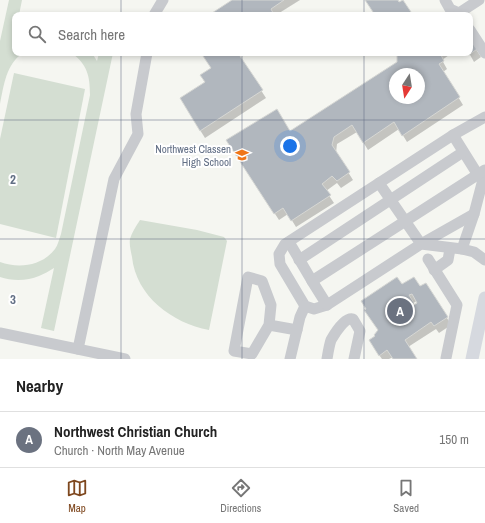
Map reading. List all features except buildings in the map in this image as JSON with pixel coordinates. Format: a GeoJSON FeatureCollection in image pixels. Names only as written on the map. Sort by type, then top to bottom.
{"type":"FeatureCollection","features":[{"type":"Feature","properties":{"kind":"main road"},"geometry":{"type":"LineString","coordinates":[[472,359],[485,298]]}},
{"type":"Feature","properties":{"kind":"street"},"geometry":{"type":"LineString","coordinates":[[156,12],[163,0]]}},
{"type":"Feature","properties":{"kind":"street"},"geometry":{"type":"LineString","coordinates":[[445,0],[450,9],[456,12]]}},
{"type":"Feature","properties":{"kind":"street"},"geometry":{"type":"LineString","coordinates":[[463,12],[479,0]]}},
{"type":"Feature","properties":{"kind":"street"},"geometry":{"type":"LineString","coordinates":[[473,35],[485,53]]}},
{"type":"Feature","properties":{"kind":"street"},"geometry":{"type":"LineString","coordinates":[[78,350],[114,179],[138,134],[136,114],[146,56]]}},
{"type":"Feature","properties":{"kind":"street"},"geometry":{"type":"LineString","coordinates":[[474,214],[421,244],[327,305],[314,309],[305,306],[280,264],[279,254],[285,244],[453,135],[485,116]]}},
{"type":"Feature","properties":{"kind":"street"},"geometry":{"type":"LineString","coordinates":[[453,135],[463,152],[483,172]]}},
{"type":"Feature","properties":{"kind":"street"},"geometry":{"type":"LineString","coordinates":[[299,260],[463,152]]}},
{"type":"Feature","properties":{"kind":"street"},"geometry":{"type":"LineString","coordinates":[[462,250],[474,214],[483,172]]}},
{"type":"Feature","properties":{"kind":"street"},"geometry":{"type":"LineString","coordinates":[[312,281],[483,172]]}},
{"type":"Feature","properties":{"kind":"street"},"geometry":{"type":"LineString","coordinates":[[379,183],[421,244],[474,252],[485,260]]}},
{"type":"Feature","properties":{"kind":"street"},"geometry":{"type":"LineString","coordinates":[[289,242],[327,305]]}},
{"type":"Feature","properties":{"kind":"street"},"geometry":{"type":"LineString","coordinates":[[434,270],[448,260],[450,249]]}},
{"type":"Feature","properties":{"kind":"street"},"geometry":{"type":"LineString","coordinates":[[428,259],[457,305],[448,359]]}},
{"type":"Feature","properties":{"kind":"street"},"geometry":{"type":"LineString","coordinates":[[248,277],[262,281],[271,305],[269,325],[252,354],[234,351],[248,277]]}},
{"type":"Feature","properties":{"kind":"street"},"geometry":{"type":"LineString","coordinates":[[289,358],[300,317],[305,306]]}},
{"type":"Feature","properties":{"kind":"street"},"geometry":{"type":"LineString","coordinates":[[327,359],[331,340],[345,320],[349,318],[353,319],[360,331],[354,359]]}},
{"type":"Feature","properties":{"kind":"street"},"geometry":{"type":"LineString","coordinates":[[269,325],[297,330]]}},
{"type":"Feature","properties":{"kind":"street"},"geometry":{"type":"LineString","coordinates":[[0,333],[125,359]]}},
{"type":"Feature","properties":{"kind":"shaded area"},"geometry":{"type":"Polygon","coordinates":[[[9,0],[22,0],[20,12],[12,12],[12,56],[19,56],[9,69],[0,104],[0,41],[9,0]]]}},
{"type":"Feature","properties":{"kind":"shaded area"},"geometry":{"type":"Polygon","coordinates":[[[76,56],[94,56],[97,61],[98,56],[112,56],[54,331],[41,328],[54,268],[34,278],[25,280],[9,279],[0,277],[0,262],[15,265],[30,264],[50,255],[57,246],[61,234],[90,95],[87,71],[76,56]]]}},
{"type":"Feature","properties":{"kind":"shaded area"},"geometry":{"type":"Polygon","coordinates":[[[14,73],[85,89],[56,238],[0,224],[0,139],[14,73]]]}},
{"type":"Feature","properties":{"kind":"shaded area"},"geometry":{"type":"Polygon","coordinates":[[[140,220],[197,230],[224,237],[227,241],[209,330],[182,321],[169,314],[158,306],[141,284],[135,271],[130,243],[132,234],[140,220]]]}},
{"type":"Feature","properties":{"kind":"place","name":"Northwest Classen High School"},"geometry":{"type":"Point","coordinates":[242,155]}},
{"type":"Feature","properties":{"kind":"place","name":"Northwest Christian Church"},"geometry":{"type":"Point","coordinates":[400,311]}}]}
